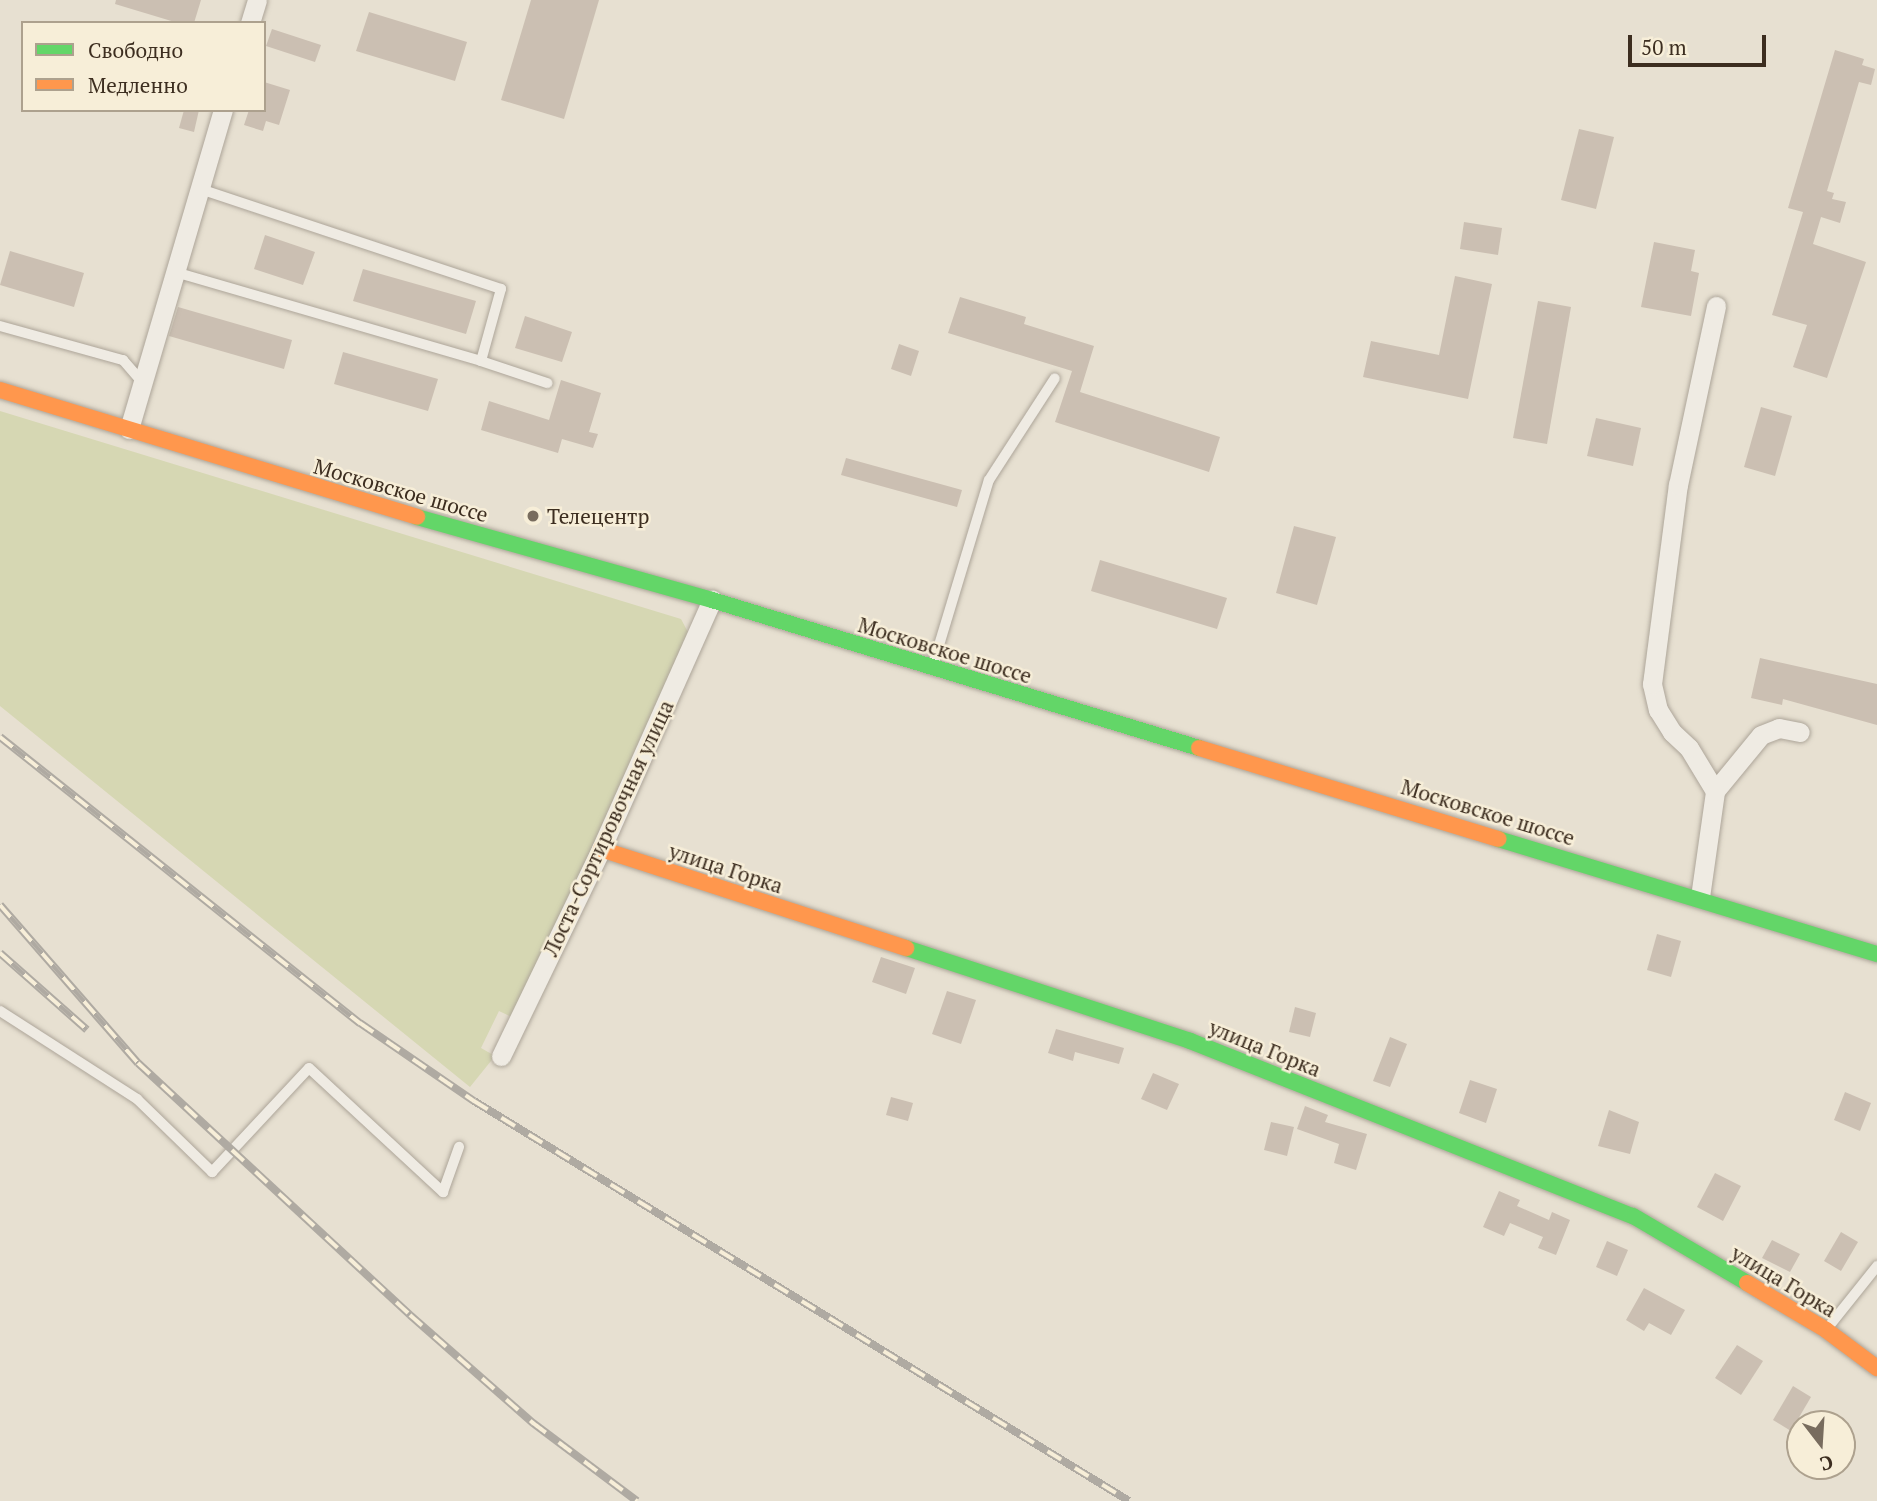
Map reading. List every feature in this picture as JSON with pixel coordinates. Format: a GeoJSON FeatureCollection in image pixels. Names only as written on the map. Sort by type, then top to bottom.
{"type":"FeatureCollection","features":[{"type":"Feature","properties":{"kind":"main road","name":"Московское шоссе"},"geometry":{"type":"LineString","coordinates":[[0,390],[258,472],[712,600],[932,669],[1700,897],[1877,954]]}},
{"type":"Feature","properties":{"kind":"main road","name":"улица Горка"},"geometry":{"type":"LineString","coordinates":[[601,849],[1203,1046],[1633,1216],[1826,1330],[1877,1368]]}},
{"type":"Feature","properties":{"kind":"street"},"geometry":{"type":"LineString","coordinates":[[251,21],[257,0]]}},
{"type":"Feature","properties":{"kind":"street"},"geometry":{"type":"LineString","coordinates":[[128,429],[222,112]]}},
{"type":"Feature","properties":{"kind":"street"},"geometry":{"type":"LineString","coordinates":[[1715,791],[1689,748],[1672,732],[1658,710],[1652,684],[1678,485],[1716,306]]}},
{"type":"Feature","properties":{"kind":"street","name":"Лоста-Сортировочная улица"},"geometry":{"type":"LineString","coordinates":[[501,1056],[601,849],[712,600]]}},
{"type":"Feature","properties":{"kind":"street"},"geometry":{"type":"LineString","coordinates":[[1700,897],[1715,791],[1738,768],[1761,735],[1779,728],[1800,732]]}},
{"type":"Feature","properties":{"kind":"lane"},"geometry":{"type":"LineString","coordinates":[[200,189],[501,289],[481,361]]}},
{"type":"Feature","properties":{"kind":"lane"},"geometry":{"type":"LineString","coordinates":[[174,272],[481,361],[547,383]]}},
{"type":"Feature","properties":{"kind":"lane"},"geometry":{"type":"LineString","coordinates":[[0,326],[123,360],[141,382]]}},
{"type":"Feature","properties":{"kind":"lane"},"geometry":{"type":"LineString","coordinates":[[932,669],[989,481],[1055,379]]}},
{"type":"Feature","properties":{"kind":"lane"},"geometry":{"type":"LineString","coordinates":[[0,1012],[137,1099],[212,1172],[309,1068],[443,1192],[459,1147]]}},
{"type":"Feature","properties":{"kind":"lane"},"geometry":{"type":"LineString","coordinates":[[1826,1330],[1877,1266]]}},
{"type":"Feature","properties":{"kind":"green space"},"geometry":{"type":"Polygon","coordinates":[[[0,411],[681,619],[689,634],[514,1018],[499,1011],[481,1048],[495,1056],[470,1087],[0,706],[0,411]]]}},
{"type":"Feature","properties":{"kind":"building"},"geometry":{"type":"Polygon","coordinates":[[[116,0],[201,0],[195,21],[171,21],[115,4],[116,0]]]}},
{"type":"Feature","properties":{"kind":"building"},"geometry":{"type":"Polygon","coordinates":[[[531,0],[599,0],[564,119],[501,100],[531,0]]]}},
{"type":"Feature","properties":{"kind":"building"},"geometry":{"type":"Polygon","coordinates":[[[369,12],[467,42],[455,81],[356,51],[369,12]]]}},
{"type":"Feature","properties":{"kind":"building"},"geometry":{"type":"Polygon","coordinates":[[[272,29],[321,45],[315,62],[266,46],[272,29]]]}},
{"type":"Feature","properties":{"kind":"building"},"geometry":{"type":"Polygon","coordinates":[[[1835,50],[1864,59],[1862,65],[1875,69],[1871,85],[1859,82],[1827,191],[1834,193],[1832,199],[1846,202],[1840,223],[1821,217],[1813,244],[1866,262],[1827,378],[1793,367],[1807,325],[1772,315],[1803,212],[1788,208],[1835,50]]]}},
{"type":"Feature","properties":{"kind":"building"},"geometry":{"type":"Polygon","coordinates":[[[266,83],[290,90],[279,125],[266,121],[263,131],[244,125],[248,112],[266,112],[266,83]]]}},
{"type":"Feature","properties":{"kind":"building"},"geometry":{"type":"Polygon","coordinates":[[[183,112],[199,112],[194,132],[179,128],[183,112]]]}},
{"type":"Feature","properties":{"kind":"building"},"geometry":{"type":"Polygon","coordinates":[[[1579,129],[1614,137],[1596,209],[1561,200],[1579,129]]]}},
{"type":"Feature","properties":{"kind":"building"},"geometry":{"type":"Polygon","coordinates":[[[1464,222],[1502,228],[1498,255],[1460,249],[1464,222]]]}},
{"type":"Feature","properties":{"kind":"building"},"geometry":{"type":"Polygon","coordinates":[[[265,235],[315,252],[303,285],[254,269],[265,235]]]}},
{"type":"Feature","properties":{"kind":"building"},"geometry":{"type":"Polygon","coordinates":[[[1654,242],[1695,250],[1691,271],[1699,273],[1691,316],[1641,307],[1654,242]]]}},
{"type":"Feature","properties":{"kind":"building"},"geometry":{"type":"Polygon","coordinates":[[[10,251],[84,273],[74,307],[0,285],[10,251]]]}},
{"type":"Feature","properties":{"kind":"building"},"geometry":{"type":"Polygon","coordinates":[[[363,269],[476,301],[466,334],[353,301],[363,269]]]}},
{"type":"Feature","properties":{"kind":"building"},"geometry":{"type":"Polygon","coordinates":[[[1455,276],[1492,284],[1468,399],[1363,377],[1371,341],[1439,355],[1455,276]]]}},
{"type":"Feature","properties":{"kind":"building"},"geometry":{"type":"Polygon","coordinates":[[[960,297],[1026,317],[1024,324],[1094,346],[1080,392],[1220,437],[1209,472],[1055,422],[1072,371],[948,333],[960,297]]]}},
{"type":"Feature","properties":{"kind":"building"},"geometry":{"type":"Polygon","coordinates":[[[1538,301],[1571,307],[1547,444],[1513,438],[1538,301]]]}},
{"type":"Feature","properties":{"kind":"building"},"geometry":{"type":"Polygon","coordinates":[[[178,307],[292,340],[284,369],[169,336],[178,307]]]}},
{"type":"Feature","properties":{"kind":"building"},"geometry":{"type":"Polygon","coordinates":[[[525,316],[572,332],[562,362],[515,348],[525,316]]]}},
{"type":"Feature","properties":{"kind":"building"},"geometry":{"type":"Polygon","coordinates":[[[899,344],[919,351],[911,376],[891,369],[899,344]]]}},
{"type":"Feature","properties":{"kind":"building"},"geometry":{"type":"Polygon","coordinates":[[[343,352],[438,379],[428,411],[334,384],[343,352]]]}},
{"type":"Feature","properties":{"kind":"building"},"geometry":{"type":"Polygon","coordinates":[[[561,380],[601,393],[589,432],[598,434],[593,448],[562,439],[558,453],[481,430],[489,401],[549,420],[561,380]]]}},
{"type":"Feature","properties":{"kind":"building"},"geometry":{"type":"Polygon","coordinates":[[[1761,407],[1792,416],[1775,476],[1744,467],[1761,407]]]}},
{"type":"Feature","properties":{"kind":"building"},"geometry":{"type":"Polygon","coordinates":[[[1596,418],[1641,428],[1633,466],[1587,456],[1596,418]]]}},
{"type":"Feature","properties":{"kind":"building"},"geometry":{"type":"Polygon","coordinates":[[[846,458],[962,490],[957,507],[841,475],[846,458]]]}},
{"type":"Feature","properties":{"kind":"building"},"geometry":{"type":"Polygon","coordinates":[[[1294,526],[1336,537],[1317,605],[1276,593],[1294,526]]]}},
{"type":"Feature","properties":{"kind":"building"},"geometry":{"type":"Polygon","coordinates":[[[1100,560],[1227,598],[1217,629],[1091,591],[1100,560]]]}},
{"type":"Feature","properties":{"kind":"building"},"geometry":{"type":"Polygon","coordinates":[[[1760,658],[1877,684],[1877,725],[1783,699],[1782,705],[1751,698],[1760,658]]]}},
{"type":"Feature","properties":{"kind":"building"},"geometry":{"type":"Polygon","coordinates":[[[1657,934],[1681,941],[1671,977],[1647,970],[1657,934]]]}},
{"type":"Feature","properties":{"kind":"building"},"geometry":{"type":"Polygon","coordinates":[[[881,957],[915,968],[906,994],[872,982],[881,957]]]}},
{"type":"Feature","properties":{"kind":"building"},"geometry":{"type":"Polygon","coordinates":[[[947,991],[976,1000],[961,1044],[932,1034],[947,991]]]}},
{"type":"Feature","properties":{"kind":"building"},"geometry":{"type":"Polygon","coordinates":[[[1295,1007],[1316,1013],[1310,1037],[1289,1032],[1295,1007]]]}},
{"type":"Feature","properties":{"kind":"building"},"geometry":{"type":"Polygon","coordinates":[[[1056,1029],[1124,1048],[1119,1064],[1075,1052],[1073,1061],[1048,1053],[1056,1029]]]}},
{"type":"Feature","properties":{"kind":"building"},"geometry":{"type":"Polygon","coordinates":[[[1390,1037],[1407,1044],[1390,1087],[1373,1081],[1390,1037]]]}},
{"type":"Feature","properties":{"kind":"building"},"geometry":{"type":"Polygon","coordinates":[[[1153,1073],[1179,1084],[1167,1110],[1141,1099],[1153,1073]]]}},
{"type":"Feature","properties":{"kind":"building"},"geometry":{"type":"Polygon","coordinates":[[[1470,1080],[1497,1089],[1486,1123],[1459,1113],[1470,1080]]]}},
{"type":"Feature","properties":{"kind":"building"},"geometry":{"type":"Polygon","coordinates":[[[1845,1092],[1871,1103],[1860,1131],[1834,1120],[1845,1092]]]}},
{"type":"Feature","properties":{"kind":"building"},"geometry":{"type":"Polygon","coordinates":[[[891,1097],[913,1103],[908,1121],[886,1115],[891,1097]]]}},
{"type":"Feature","properties":{"kind":"building"},"geometry":{"type":"Polygon","coordinates":[[[1305,1106],[1328,1115],[1325,1122],[1367,1134],[1356,1170],[1334,1163],[1339,1144],[1297,1129],[1305,1106]]]}},
{"type":"Feature","properties":{"kind":"building"},"geometry":{"type":"Polygon","coordinates":[[[1609,1110],[1639,1122],[1630,1154],[1598,1146],[1609,1110]]]}},
{"type":"Feature","properties":{"kind":"building"},"geometry":{"type":"Polygon","coordinates":[[[1271,1122],[1294,1127],[1287,1156],[1264,1150],[1271,1122]]]}},
{"type":"Feature","properties":{"kind":"building"},"geometry":{"type":"Polygon","coordinates":[[[1715,1173],[1741,1186],[1723,1221],[1697,1207],[1715,1173]]]}},
{"type":"Feature","properties":{"kind":"building"},"geometry":{"type":"Polygon","coordinates":[[[1499,1191],[1520,1200],[1517,1206],[1549,1220],[1552,1212],[1570,1220],[1556,1255],[1538,1248],[1543,1237],[1510,1223],[1504,1236],[1483,1227],[1499,1191]]]}},
{"type":"Feature","properties":{"kind":"building"},"geometry":{"type":"Polygon","coordinates":[[[1841,1232],[1858,1242],[1841,1271],[1824,1261],[1841,1232]]]}},
{"type":"Feature","properties":{"kind":"building"},"geometry":{"type":"Polygon","coordinates":[[[1772,1240],[1800,1254],[1790,1272],[1762,1258],[1772,1240]]]}},
{"type":"Feature","properties":{"kind":"building"},"geometry":{"type":"Polygon","coordinates":[[[1607,1241],[1628,1250],[1617,1276],[1596,1267],[1607,1241]]]}},
{"type":"Feature","properties":{"kind":"building"},"geometry":{"type":"Polygon","coordinates":[[[1644,1288],[1685,1310],[1671,1335],[1649,1323],[1644,1331],[1626,1320],[1644,1288]]]}},
{"type":"Feature","properties":{"kind":"building"},"geometry":{"type":"Polygon","coordinates":[[[1737,1345],[1763,1361],[1741,1395],[1715,1378],[1737,1345]]]}},
{"type":"Feature","properties":{"kind":"building"},"geometry":{"type":"Polygon","coordinates":[[[1793,1386],[1811,1397],[1803,1410],[1786,1410],[1786,1428],[1773,1420],[1793,1386]]]}},
{"type":"Feature","properties":{"kind":"railway"},"geometry":{"type":"LineString","coordinates":[[0,737],[360,1023],[474,1101],[1129,1501]]}},
{"type":"Feature","properties":{"kind":"railway"},"geometry":{"type":"LineString","coordinates":[[0,905],[138,1063],[410,1315],[533,1423],[637,1501]]}},
{"type":"Feature","properties":{"kind":"railway"},"geometry":{"type":"LineString","coordinates":[[0,953],[87,1030]]}},
{"type":"Feature","properties":{"kind":"traffic: fast"},"geometry":{"type":"LineString","coordinates":[[417,517],[712,600],[1199,748]]}},
{"type":"Feature","properties":{"kind":"traffic: fast"},"geometry":{"type":"LineString","coordinates":[[1498,839],[1877,954]]}},
{"type":"Feature","properties":{"kind":"traffic: fast"},"geometry":{"type":"LineString","coordinates":[[906,948],[1190,1041],[1633,1216],[1747,1283]]}},
{"type":"Feature","properties":{"kind":"traffic: slow"},"geometry":{"type":"LineString","coordinates":[[0,390],[417,517]]}},
{"type":"Feature","properties":{"kind":"traffic: slow"},"geometry":{"type":"LineString","coordinates":[[1199,748],[1498,839]]}},
{"type":"Feature","properties":{"kind":"traffic: slow"},"geometry":{"type":"LineString","coordinates":[[601,849],[906,948]]}},
{"type":"Feature","properties":{"kind":"traffic: slow"},"geometry":{"type":"LineString","coordinates":[[1747,1283],[1826,1330],[1877,1368]]}},
{"type":"Feature","properties":{"kind":"place","name":"Телецентр"},"geometry":{"type":"Point","coordinates":[533,516]}}]}
